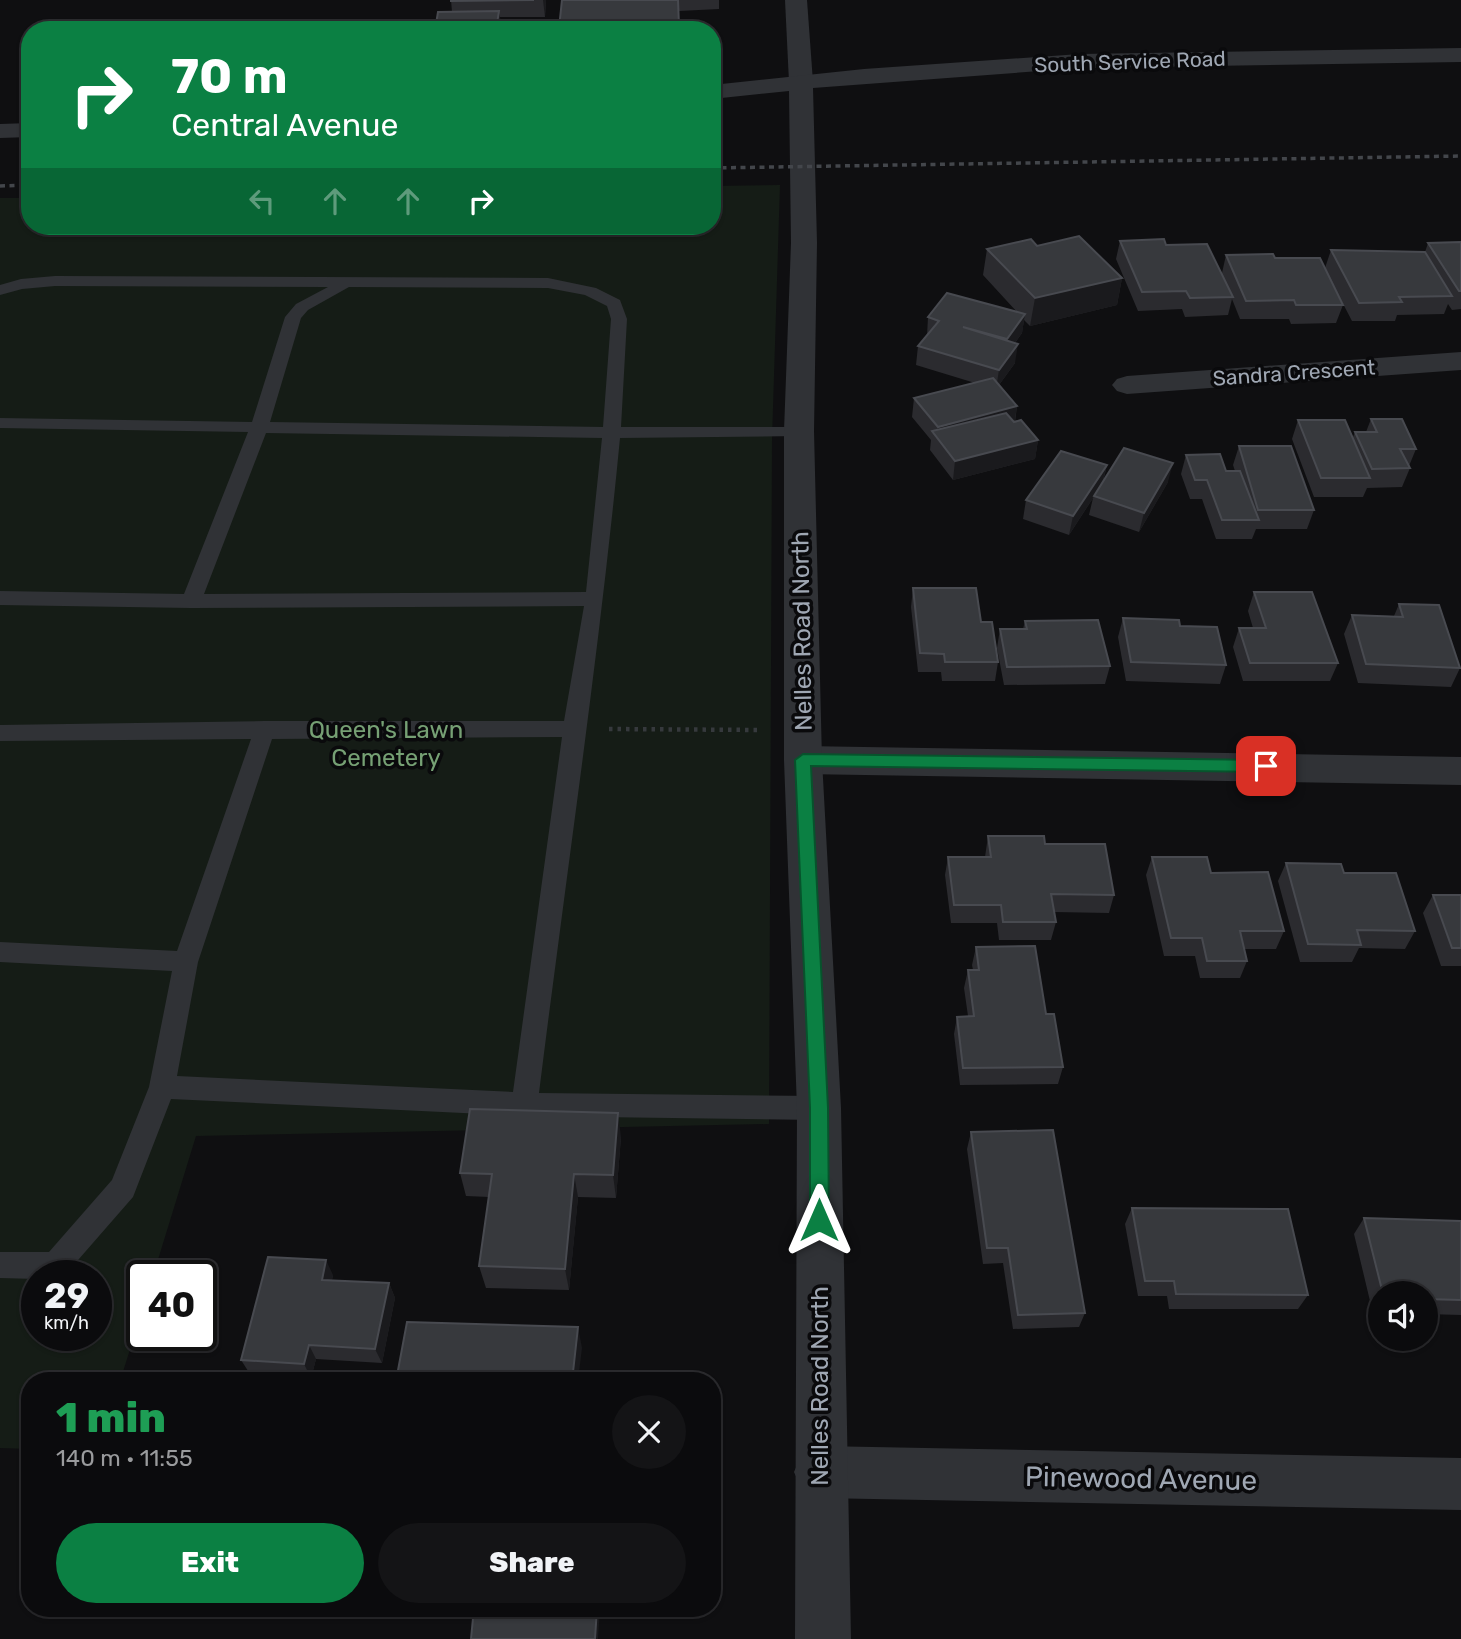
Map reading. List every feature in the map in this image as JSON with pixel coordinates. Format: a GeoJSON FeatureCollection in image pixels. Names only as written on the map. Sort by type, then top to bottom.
{"type":"FeatureCollection","features":[{"type":"Feature","properties":{"kind":"street","name":"Nelles Road North"},"geometry":{"type":"LineString","coordinates":[[796,0],[801,82],[804,243],[799,431],[803,760],[819,1108],[823,1639]]}},
{"type":"Feature","properties":{"kind":"street","name":"South Service Road"},"geometry":{"type":"LineString","coordinates":[[721,91],[801,82],[1080,61],[1461,55]]}},
{"type":"Feature","properties":{"kind":"street"},"geometry":{"type":"LineString","coordinates":[[0,131],[21,130]]}},
{"type":"Feature","properties":{"kind":"street","name":"Sandra Crescent"},"geometry":{"type":"LineString","coordinates":[[1127,385],[1461,361]]}},
{"type":"Feature","properties":{"kind":"street"},"geometry":{"type":"LineString","coordinates":[[803,760],[1461,771]]}},
{"type":"Feature","properties":{"kind":"street","name":"Pinewood Avenue"},"geometry":{"type":"LineString","coordinates":[[820,1472],[1461,1484]]}},
{"type":"Feature","properties":{"kind":"lane"},"geometry":{"type":"LineString","coordinates":[[0,290],[21,284],[55,281],[548,283],[590,291],[614,303],[619,319],[612,433],[595,599],[574,729],[524,1104]]}},
{"type":"Feature","properties":{"kind":"lane"},"geometry":{"type":"LineString","coordinates":[[256,282],[268,286],[287,306],[302,307],[322,295],[357,282]]}},
{"type":"Feature","properties":{"kind":"lane"},"geometry":{"type":"LineString","coordinates":[[191,601],[260,426],[287,306]]}},
{"type":"Feature","properties":{"kind":"lane"},"geometry":{"type":"LineString","coordinates":[[0,423],[612,433],[799,431]]}},
{"type":"Feature","properties":{"kind":"lane"},"geometry":{"type":"LineString","coordinates":[[0,598],[191,601],[595,599]]}},
{"type":"Feature","properties":{"kind":"lane"},"geometry":{"type":"LineString","coordinates":[[0,733],[265,729],[574,729]]}},
{"type":"Feature","properties":{"kind":"lane"},"geometry":{"type":"LineString","coordinates":[[0,1265],[55,1266],[123,1188],[162,1087],[186,962],[265,729]]}},
{"type":"Feature","properties":{"kind":"lane"},"geometry":{"type":"LineString","coordinates":[[0,953],[186,962]]}},
{"type":"Feature","properties":{"kind":"lane"},"geometry":{"type":"LineString","coordinates":[[162,1087],[524,1104],[819,1108]]}},
{"type":"Feature","properties":{"kind":"path"},"geometry":{"type":"LineString","coordinates":[[574,729],[759,730]]}},
{"type":"Feature","properties":{"kind":"green space","name":"Queen's Lawn Cemetery"},"geometry":{"type":"Polygon","coordinates":[[[780,185],[772,440],[769,1124],[196,1136],[158,1260],[126,1260],[126,1351],[130,1351],[123,1372],[21,1372],[21,1449],[0,1448],[0,198],[21,198],[21,235],[721,235],[721,186],[780,185]]]}},
{"type":"Feature","properties":{"kind":"building"},"geometry":{"type":"Polygon","coordinates":[[[451,0],[534,0],[451,1],[451,0]]]}},
{"type":"Feature","properties":{"kind":"building"},"geometry":{"type":"Polygon","coordinates":[[[562,0],[678,0],[679,21],[560,21],[562,0]]]}},
{"type":"Feature","properties":{"kind":"building"},"geometry":{"type":"Polygon","coordinates":[[[499,11],[497,21],[436,21],[438,12],[499,11]]]}},
{"type":"Feature","properties":{"kind":"building"},"geometry":{"type":"Polygon","coordinates":[[[1079,236],[1122,278],[1035,298],[987,249],[1031,239],[1037,246],[1079,236]]]}},
{"type":"Feature","properties":{"kind":"building"},"geometry":{"type":"Polygon","coordinates":[[[1164,239],[1166,245],[1207,244],[1233,297],[1190,298],[1186,291],[1142,292],[1120,241],[1164,239]]]}},
{"type":"Feature","properties":{"kind":"building"},"geometry":{"type":"Polygon","coordinates":[[[1461,242],[1461,291],[1459,291],[1428,243],[1461,242]]]}},
{"type":"Feature","properties":{"kind":"building"},"geometry":{"type":"Polygon","coordinates":[[[1331,250],[1425,252],[1452,296],[1399,297],[1402,302],[1359,303],[1331,250]]]}},
{"type":"Feature","properties":{"kind":"building"},"geometry":{"type":"Polygon","coordinates":[[[1273,254],[1275,258],[1320,258],[1343,305],[1296,305],[1294,300],[1246,301],[1226,255],[1273,254]]]}},
{"type":"Feature","properties":{"kind":"building"},"geometry":{"type":"Polygon","coordinates":[[[947,293],[1025,314],[1007,339],[963,327],[1018,344],[999,370],[918,346],[939,321],[928,317],[947,293]]]}},
{"type":"Feature","properties":{"kind":"building"},"geometry":{"type":"Polygon","coordinates":[[[993,378],[1017,406],[938,427],[914,398],[993,378]]]}},
{"type":"Feature","properties":{"kind":"building"},"geometry":{"type":"Polygon","coordinates":[[[1006,413],[1014,422],[1021,420],[1038,440],[955,461],[932,431],[1006,413]]]}},
{"type":"Feature","properties":{"kind":"building"},"geometry":{"type":"Polygon","coordinates":[[[1371,419],[1402,419],[1416,449],[1400,449],[1410,468],[1372,469],[1355,432],[1377,432],[1371,419]]]}},
{"type":"Feature","properties":{"kind":"building"},"geometry":{"type":"Polygon","coordinates":[[[1298,420],[1345,420],[1370,478],[1321,478],[1298,420]]]}},
{"type":"Feature","properties":{"kind":"building"},"geometry":{"type":"Polygon","coordinates":[[[1239,446],[1291,446],[1314,510],[1258,510],[1239,446]]]}},
{"type":"Feature","properties":{"kind":"building"},"geometry":{"type":"Polygon","coordinates":[[[1124,448],[1173,463],[1144,513],[1094,496],[1124,448]]]}},
{"type":"Feature","properties":{"kind":"building"},"geometry":{"type":"Polygon","coordinates":[[[1061,451],[1107,465],[1073,516],[1026,500],[1061,451]]]}},
{"type":"Feature","properties":{"kind":"building"},"geometry":{"type":"Polygon","coordinates":[[[1220,454],[1226,471],[1240,471],[1259,520],[1222,520],[1207,480],[1195,480],[1186,455],[1220,454]]]}},
{"type":"Feature","properties":{"kind":"building"},"geometry":{"type":"Polygon","coordinates":[[[913,588],[976,588],[981,622],[992,622],[998,662],[945,662],[944,654],[920,653],[913,588]]]}},
{"type":"Feature","properties":{"kind":"building"},"geometry":{"type":"Polygon","coordinates":[[[1254,592],[1312,592],[1338,663],[1250,663],[1239,628],[1266,628],[1254,592]]]}},
{"type":"Feature","properties":{"kind":"building"},"geometry":{"type":"Polygon","coordinates":[[[1399,604],[1439,605],[1460,668],[1366,664],[1352,615],[1403,617],[1399,604]]]}},
{"type":"Feature","properties":{"kind":"building"},"geometry":{"type":"Polygon","coordinates":[[[1123,618],[1179,620],[1180,626],[1217,627],[1226,665],[1131,662],[1123,618]]]}},
{"type":"Feature","properties":{"kind":"building"},"geometry":{"type":"Polygon","coordinates":[[[1098,620],[1110,666],[1007,667],[1000,629],[1027,629],[1025,621],[1098,620]]]}},
{"type":"Feature","properties":{"kind":"building"},"geometry":{"type":"Polygon","coordinates":[[[988,836],[1044,836],[1045,844],[1105,844],[1114,895],[1051,894],[1056,922],[1003,922],[1001,905],[954,905],[948,857],[991,857],[988,836]]]}},
{"type":"Feature","properties":{"kind":"building"},"geometry":{"type":"Polygon","coordinates":[[[1152,857],[1207,857],[1211,873],[1268,872],[1284,931],[1240,931],[1247,961],[1207,961],[1202,938],[1171,938],[1152,857]]]}},
{"type":"Feature","properties":{"kind":"building"},"geometry":{"type":"Polygon","coordinates":[[[1286,863],[1341,864],[1344,873],[1396,873],[1415,931],[1357,930],[1361,945],[1308,944],[1286,863]]]}},
{"type":"Feature","properties":{"kind":"building"},"geometry":{"type":"Polygon","coordinates":[[[1433,895],[1461,895],[1461,948],[1452,948],[1433,895]]]}},
{"type":"Feature","properties":{"kind":"building"},"geometry":{"type":"Polygon","coordinates":[[[1035,946],[1046,1014],[1054,1014],[1063,1067],[963,1068],[957,1017],[974,1016],[968,970],[979,970],[976,947],[1035,946]]]}},
{"type":"Feature","properties":{"kind":"building"},"geometry":{"type":"Polygon","coordinates":[[[470,1109],[618,1113],[613,1175],[574,1174],[565,1269],[479,1266],[492,1174],[460,1173],[470,1109]]]}},
{"type":"Feature","properties":{"kind":"building"},"geometry":{"type":"Polygon","coordinates":[[[1053,1130],[1085,1313],[1018,1315],[1008,1248],[987,1248],[971,1132],[1053,1130]]]}},
{"type":"Feature","properties":{"kind":"building"},"geometry":{"type":"Polygon","coordinates":[[[1132,1208],[1288,1209],[1308,1295],[1176,1294],[1174,1281],[1145,1281],[1132,1208]]]}},
{"type":"Feature","properties":{"kind":"building"},"geometry":{"type":"Polygon","coordinates":[[[1364,1218],[1461,1221],[1461,1300],[1438,1299],[1438,1281],[1380,1281],[1364,1218]]]}},
{"type":"Feature","properties":{"kind":"building"},"geometry":{"type":"Polygon","coordinates":[[[268,1257],[326,1260],[322,1280],[389,1283],[375,1349],[309,1345],[304,1364],[241,1360],[268,1257]]]}},
{"type":"Feature","properties":{"kind":"building"},"geometry":{"type":"Polygon","coordinates":[[[407,1322],[578,1327],[573,1372],[398,1372],[407,1322]]]}},
{"type":"Feature","properties":{"kind":"building"},"geometry":{"type":"Polygon","coordinates":[[[473,1617],[596,1617],[595,1639],[471,1639],[473,1617]]]}},
{"type":"Feature","properties":{"kind":"railway"},"geometry":{"type":"LineString","coordinates":[[721,168],[1461,156]]}},
{"type":"Feature","properties":{"kind":"railway"},"geometry":{"type":"LineString","coordinates":[[0,186],[21,185]]}},
{"type":"Feature","properties":{"kind":"route"},"geometry":{"type":"LineString","coordinates":[[819,1220],[819,1108],[803,760],[1266,766]]}}]}
